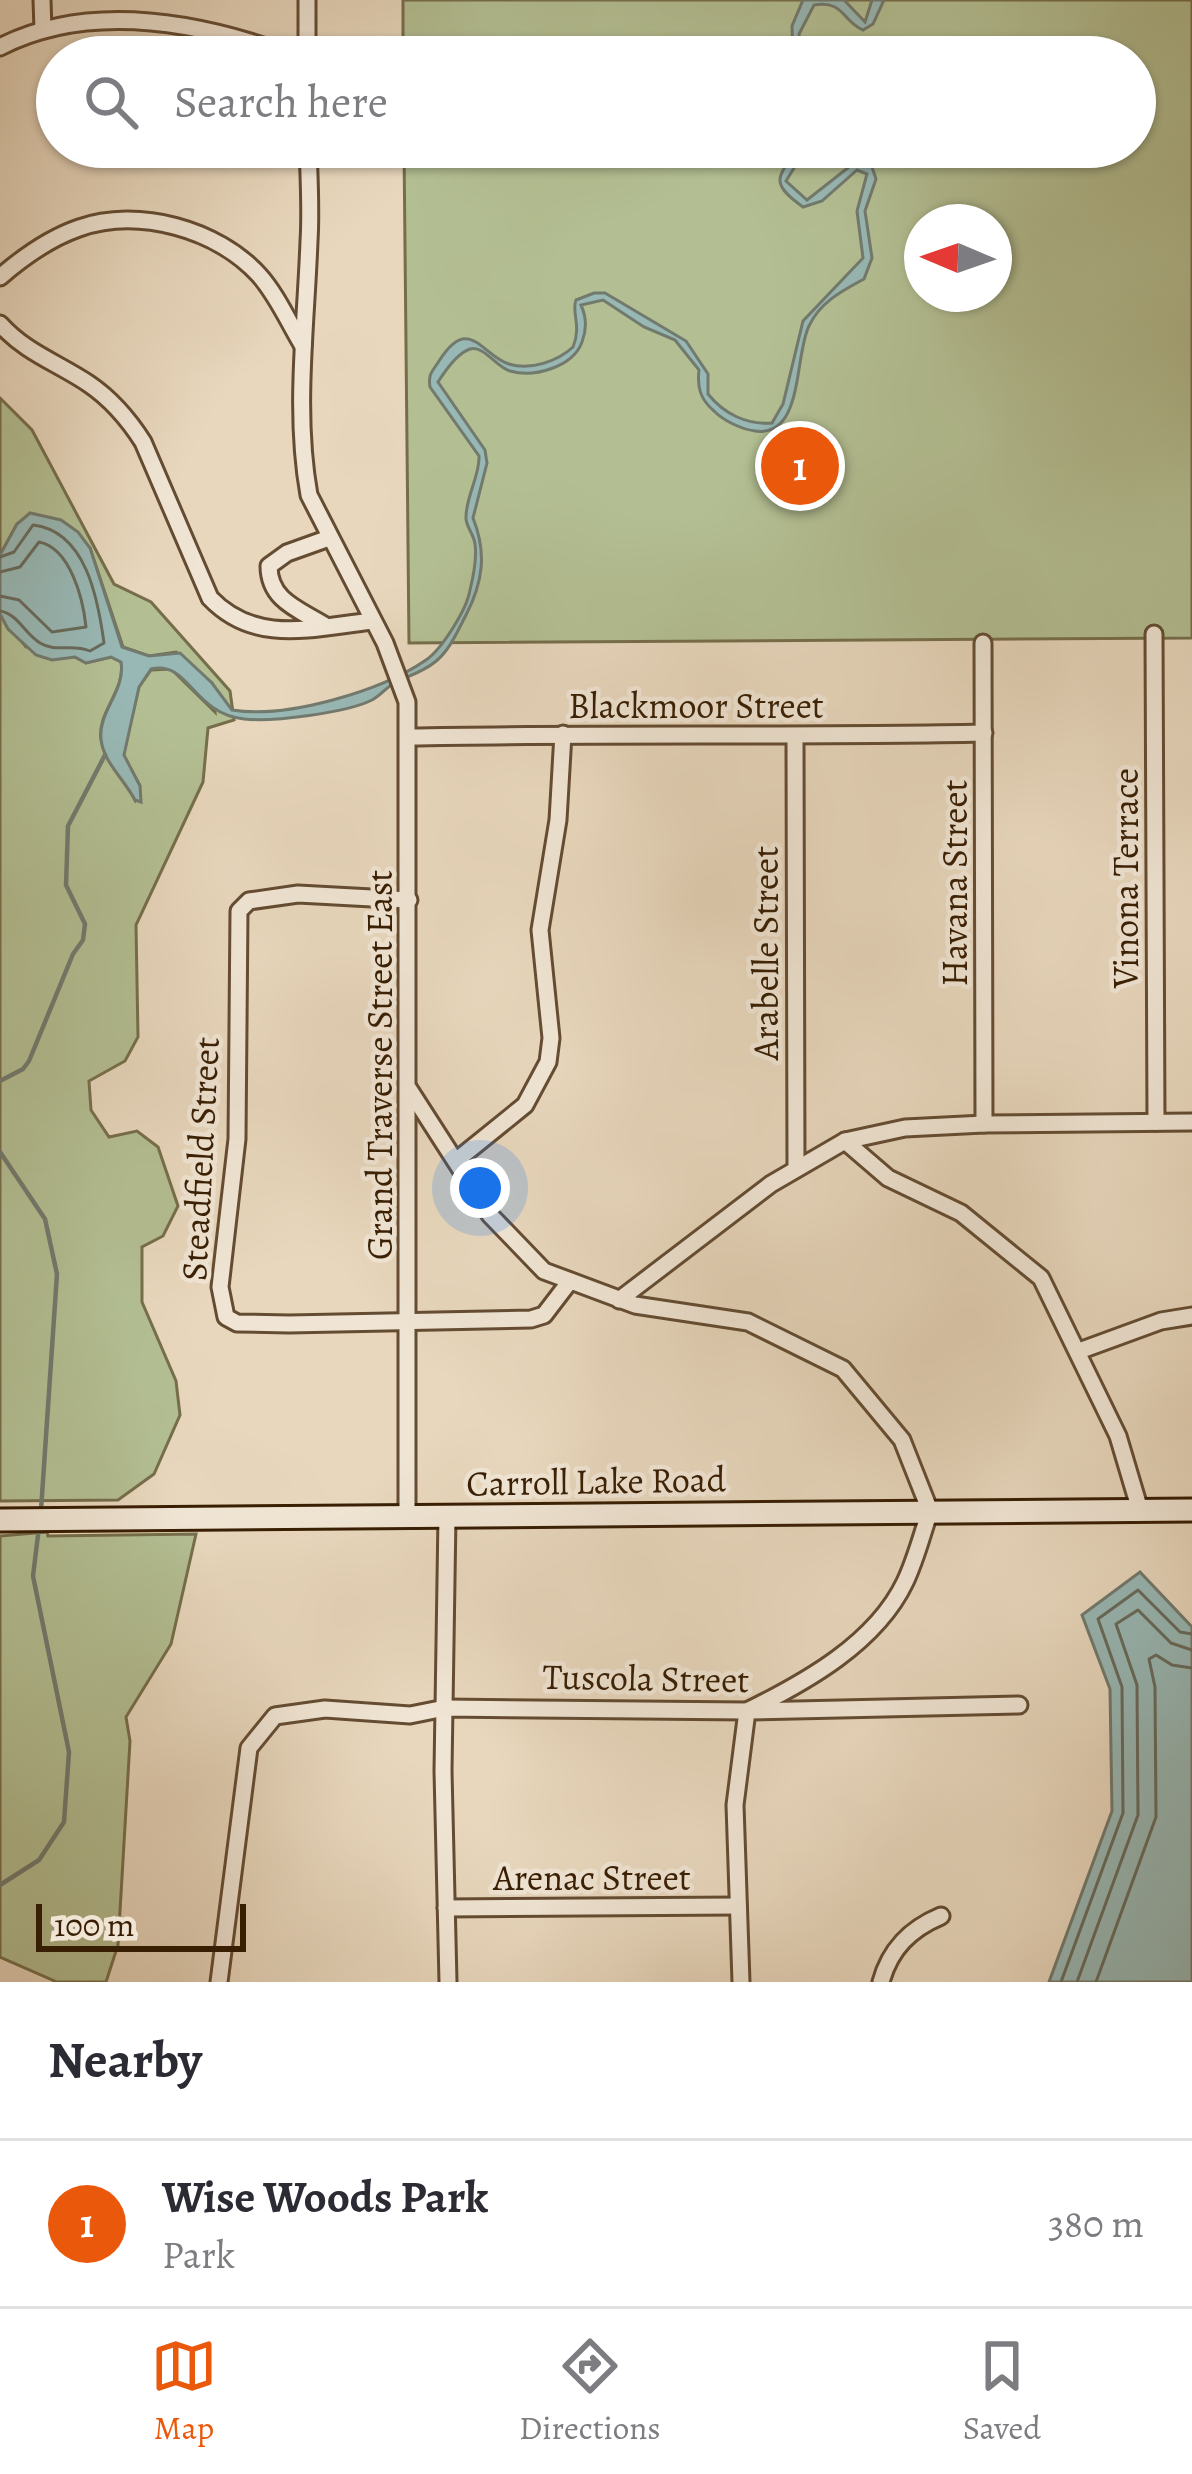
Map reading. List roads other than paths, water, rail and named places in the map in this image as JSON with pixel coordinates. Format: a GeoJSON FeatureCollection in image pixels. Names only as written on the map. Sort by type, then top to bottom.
{"type":"FeatureCollection","features":[{"type":"Feature","properties":{"kind":"street"},"geometry":{"type":"LineString","coordinates":[[42,0],[43,30]]}},
{"type":"Feature","properties":{"kind":"street"},"geometry":{"type":"LineString","coordinates":[[307,0],[307,36]]}},
{"type":"Feature","properties":{"kind":"street"},"geometry":{"type":"LineString","coordinates":[[0,47],[59,24],[127,19],[237,36]]}},
{"type":"Feature","properties":{"kind":"street"},"geometry":{"type":"LineString","coordinates":[[0,324],[17,344],[103,395],[130,423],[143,442],[210,598],[223,612],[260,629],[373,621],[309,495],[304,471],[308,168]]}},
{"type":"Feature","properties":{"kind":"street"},"geometry":{"type":"LineString","coordinates":[[0,277],[79,227],[132,221],[186,228],[227,248],[260,276],[303,346]]}},
{"type":"Feature","properties":{"kind":"street"},"geometry":{"type":"LineString","coordinates":[[325,626],[278,596],[269,582],[269,566],[329,538]]}},
{"type":"Feature","properties":{"kind":"street","name":"Grand Traverse Street East"},"geometry":{"type":"LineString","coordinates":[[373,621],[407,703],[407,1516]]}},
{"type":"Feature","properties":{"kind":"street","name":"Vinona Terrace"},"geometry":{"type":"LineString","coordinates":[[1154,634],[1156,1122]]}},
{"type":"Feature","properties":{"kind":"street","name":"Havana Street"},"geometry":{"type":"LineString","coordinates":[[983,643],[983,1124]]}},
{"type":"Feature","properties":{"kind":"street","name":"Blackmoor Street"},"geometry":{"type":"LineString","coordinates":[[408,737],[984,733]]}},
{"type":"Feature","properties":{"kind":"street"},"geometry":{"type":"LineString","coordinates":[[457,1160],[525,1105],[548,1062],[551,1038],[540,930],[558,820],[563,734]]}},
{"type":"Feature","properties":{"kind":"street","name":"Arabelle Street"},"geometry":{"type":"LineString","coordinates":[[795,736],[796,1169]]}},
{"type":"Feature","properties":{"kind":"street","name":"Steadfield Street"},"geometry":{"type":"LineString","coordinates":[[409,900],[271,896],[249,901],[237,920],[237,1138],[220,1287],[226,1318],[236,1323],[410,1320]]}},
{"type":"Feature","properties":{"kind":"street"},"geometry":{"type":"LineString","coordinates":[[408,1087],[490,1215],[544,1271],[634,1305],[748,1322],[843,1370],[902,1440],[930,1511],[905,1582],[890,1608],[859,1641],[786,1692],[747,1711],[735,1805],[741,1982]]}},
{"type":"Feature","properties":{"kind":"street"},"geometry":{"type":"LineString","coordinates":[[619,1300],[705,1232],[845,1141],[905,1128],[1192,1122]]}},
{"type":"Feature","properties":{"kind":"street"},"geometry":{"type":"LineString","coordinates":[[845,1141],[888,1178],[961,1213],[1041,1277],[1118,1436],[1140,1510]]}},
{"type":"Feature","properties":{"kind":"street"},"geometry":{"type":"LineString","coordinates":[[410,1320],[531,1319],[544,1315],[570,1281]]}},
{"type":"Feature","properties":{"kind":"street"},"geometry":{"type":"LineString","coordinates":[[1079,1351],[1161,1321],[1192,1316]]}},
{"type":"Feature","properties":{"kind":"street","name":"Carroll Lake Road"},"geometry":{"type":"LineString","coordinates":[[0,1520],[1192,1510]]}},
{"type":"Feature","properties":{"kind":"street"},"geometry":{"type":"LineString","coordinates":[[447,1516],[448,1982]]}},
{"type":"Feature","properties":{"kind":"street","name":"Tuscola Street"},"geometry":{"type":"LineString","coordinates":[[219,1982],[249,1748],[275,1716],[325,1709],[410,1715],[445,1708],[563,1706],[747,1711],[1019,1705]]}},
{"type":"Feature","properties":{"kind":"street","name":"Arenac Street"},"geometry":{"type":"LineString","coordinates":[[446,1908],[738,1906]]}},
{"type":"Feature","properties":{"kind":"street"},"geometry":{"type":"LineString","coordinates":[[881,1982],[897,1946],[918,1925],[941,1916]]}},
{"type":"Feature","properties":{"kind":"water"},"geometry":{"type":"Polygon","coordinates":[[[803,0],[844,0],[865,22],[872,0],[884,0],[873,24],[863,30],[837,8],[824,4],[814,5],[799,36],[792,36],[803,0]]]}},
{"type":"Feature","properties":{"kind":"water"},"geometry":{"type":"Polygon","coordinates":[[[785,168],[794,168],[786,181],[807,200],[848,168],[872,168],[876,179],[865,211],[872,258],[864,279],[832,298],[809,326],[795,392],[782,422],[771,430],[755,431],[723,418],[703,397],[699,370],[675,340],[644,327],[603,300],[581,305],[586,324],[582,342],[570,358],[552,368],[510,371],[480,350],[465,351],[438,382],[485,450],[487,463],[473,518],[481,567],[472,603],[445,652],[426,669],[360,705],[273,719],[227,715],[174,672],[151,669],[139,687],[124,755],[140,786],[141,802],[135,800],[110,763],[101,739],[120,682],[121,662],[111,657],[86,663],[75,657],[52,660],[36,655],[8,629],[0,614],[0,555],[17,524],[30,513],[61,520],[78,532],[90,548],[122,647],[149,656],[180,653],[232,710],[306,706],[384,682],[432,655],[468,598],[475,562],[466,519],[479,456],[430,387],[430,376],[450,347],[467,339],[509,364],[552,360],[573,347],[576,300],[605,293],[686,341],[708,374],[708,394],[721,407],[745,420],[772,423],[783,404],[803,321],[863,258],[857,211],[867,174],[857,170],[822,201],[803,207],[785,191],[780,179],[785,168]]]}},
{"type":"Feature","properties":{"kind":"water"},"geometry":{"type":"Polygon","coordinates":[[[1140,1572],[1192,1627],[1192,1982],[1049,1982],[1112,1811],[1110,1689],[1082,1615],[1140,1572]]]}},
{"type":"Feature","properties":{"kind":"waterway"},"geometry":{"type":"LineString","coordinates":[[0,1081],[29,1061],[83,940],[85,924],[66,885],[68,826],[105,755]]}},
{"type":"Feature","properties":{"kind":"waterway"},"geometry":{"type":"LineString","coordinates":[[0,1152],[45,1219],[57,1274],[41,1510]]}},
{"type":"Feature","properties":{"kind":"waterway"},"geometry":{"type":"LineString","coordinates":[[0,1885],[39,1860],[64,1822],[69,1752],[33,1576],[39,1527]]}},
{"type":"Feature","properties":{"kind":"place","name":"Wise Woods Park"},"geometry":{"type":"Point","coordinates":[800,466]}}]}
